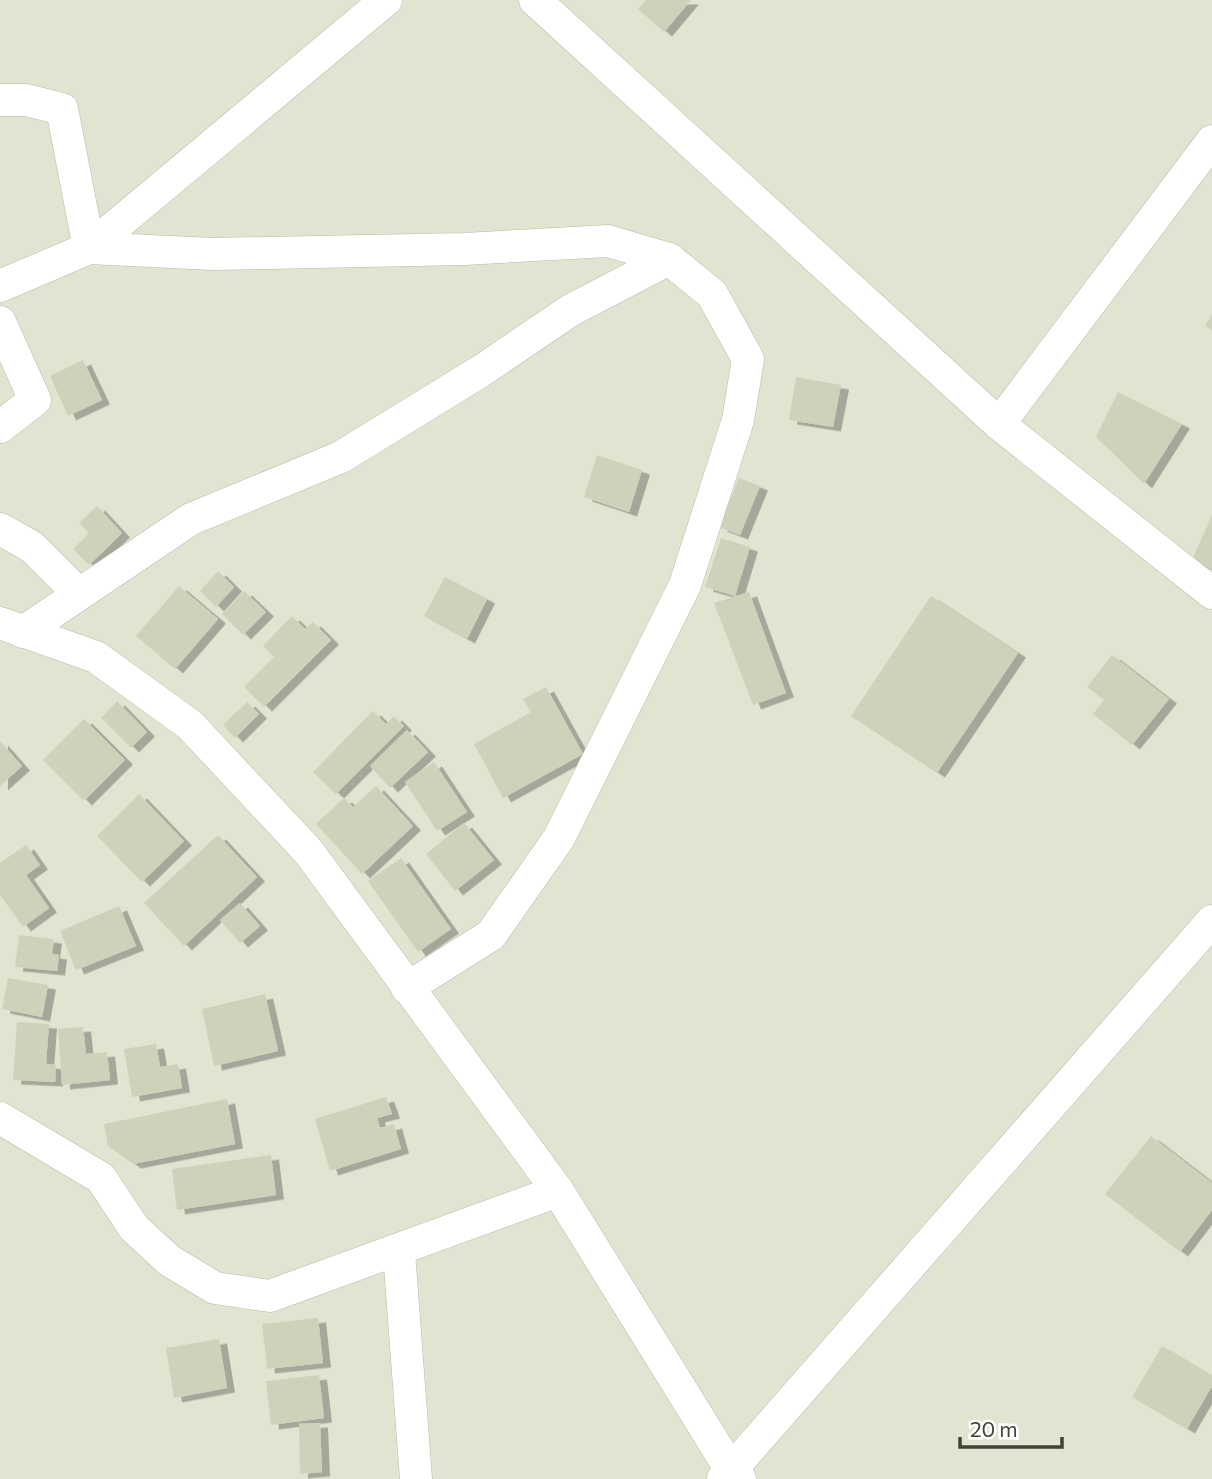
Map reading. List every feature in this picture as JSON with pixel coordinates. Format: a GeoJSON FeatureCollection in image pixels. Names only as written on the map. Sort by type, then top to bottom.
{"type":"FeatureCollection","features":[{"type":"Feature","properties":{"kind":"street"},"geometry":{"type":"LineString","coordinates":[[0,286],[89,248],[386,0]]}},
{"type":"Feature","properties":{"kind":"street"},"geometry":{"type":"LineString","coordinates":[[535,0],[999,424],[1212,593]]}},
{"type":"Feature","properties":{"kind":"street"},"geometry":{"type":"LineString","coordinates":[[0,100],[26,100],[62,109],[89,248]]}},
{"type":"Feature","properties":{"kind":"street"},"geometry":{"type":"LineString","coordinates":[[999,424],[1212,141]]}},
{"type":"Feature","properties":{"kind":"street"},"geometry":{"type":"LineString","coordinates":[[89,248],[212,254],[464,249],[608,241],[668,259],[712,294],[748,359],[738,420],[685,585],[559,838],[491,935],[407,988]]}},
{"type":"Feature","properties":{"kind":"street"},"geometry":{"type":"LineString","coordinates":[[12,627],[79,594],[191,519],[341,457],[481,371],[571,310],[668,259]]}},
{"type":"Feature","properties":{"kind":"street"},"geometry":{"type":"LineString","coordinates":[[0,322],[35,400],[0,427]]}},
{"type":"Feature","properties":{"kind":"street"},"geometry":{"type":"LineString","coordinates":[[0,529],[32,547],[79,594]]}},
{"type":"Feature","properties":{"kind":"street"},"geometry":{"type":"LineString","coordinates":[[12,627],[96,657],[190,725],[308,851],[558,1191],[732,1476],[1212,920]]}},
{"type":"Feature","properties":{"kind":"street"},"geometry":{"type":"LineString","coordinates":[[0,1118],[102,1178],[134,1228],[170,1261],[215,1288],[270,1296],[398,1252],[558,1191]]}},
{"type":"Feature","properties":{"kind":"street"},"geometry":{"type":"LineString","coordinates":[[398,1252],[416,1479]]}},
{"type":"Feature","properties":{"kind":"shaded area"},"geometry":{"type":"Polygon","coordinates":[[[0,0],[1212,0],[1212,1479],[0,1479],[0,0]]]}},
{"type":"Feature","properties":{"kind":"building"},"geometry":{"type":"Polygon","coordinates":[[[646,0],[691,0],[664,32],[638,9],[646,0]]]}},
{"type":"Feature","properties":{"kind":"building"},"geometry":{"type":"Polygon","coordinates":[[[1212,314],[1212,330],[1205,326],[1212,314]]]}},
{"type":"Feature","properties":{"kind":"building"},"geometry":{"type":"Polygon","coordinates":[[[83,360],[102,400],[68,416],[50,376],[83,360]]]}},
{"type":"Feature","properties":{"kind":"building"},"geometry":{"type":"Polygon","coordinates":[[[796,377],[841,385],[833,427],[789,420],[796,377]]]}},
{"type":"Feature","properties":{"kind":"building"},"geometry":{"type":"Polygon","coordinates":[[[1118,392],[1182,424],[1144,484],[1096,437],[1118,392]]]}},
{"type":"Feature","properties":{"kind":"building"},"geometry":{"type":"Polygon","coordinates":[[[597,455],[642,470],[629,512],[584,497],[597,455]]]}},
{"type":"Feature","properties":{"kind":"building"},"geometry":{"type":"Polygon","coordinates":[[[739,478],[760,486],[740,535],[719,527],[739,478]]]}},
{"type":"Feature","properties":{"kind":"building"},"geometry":{"type":"Polygon","coordinates":[[[97,506],[122,533],[89,565],[73,549],[89,533],[79,523],[97,506]]]}},
{"type":"Feature","properties":{"kind":"building"},"geometry":{"type":"Polygon","coordinates":[[[1212,515],[1212,569],[1192,560],[1212,515]]]}},
{"type":"Feature","properties":{"kind":"building"},"geometry":{"type":"Polygon","coordinates":[[[721,538],[750,547],[735,596],[705,587],[721,538]]]}},
{"type":"Feature","properties":{"kind":"building"},"geometry":{"type":"Polygon","coordinates":[[[218,571],[234,587],[216,607],[200,591],[218,571]]]}},
{"type":"Feature","properties":{"kind":"building"},"geometry":{"type":"Polygon","coordinates":[[[445,577],[487,599],[467,639],[424,616],[445,577]]]}},
{"type":"Feature","properties":{"kind":"building"},"geometry":{"type":"Polygon","coordinates":[[[179,586],[218,619],[175,669],[136,636],[179,586]]]}},
{"type":"Feature","properties":{"kind":"building"},"geometry":{"type":"Polygon","coordinates":[[[244,591],[266,612],[243,635],[222,614],[244,591]]]}},
{"type":"Feature","properties":{"kind":"building"},"geometry":{"type":"Polygon","coordinates":[[[749,592],[786,693],[753,705],[714,603],[749,592]]]}},
{"type":"Feature","properties":{"kind":"building"},"geometry":{"type":"Polygon","coordinates":[[[931,596],[1018,653],[937,773],[851,716],[931,596]]]}},
{"type":"Feature","properties":{"kind":"building"},"geometry":{"type":"Polygon","coordinates":[[[292,616],[305,629],[313,622],[331,640],[264,707],[244,687],[274,657],[263,646],[292,616]]]}},
{"type":"Feature","properties":{"kind":"building"},"geometry":{"type":"Polygon","coordinates":[[[1112,655],[1169,699],[1132,745],[1093,714],[1104,700],[1087,687],[1112,655]]]}},
{"type":"Feature","properties":{"kind":"building"},"geometry":{"type":"Polygon","coordinates":[[[546,687],[583,754],[503,798],[474,744],[531,712],[523,699],[546,687]]]}},
{"type":"Feature","properties":{"kind":"building"},"geometry":{"type":"Polygon","coordinates":[[[117,701],[147,732],[131,748],[101,718],[117,701]]]}},
{"type":"Feature","properties":{"kind":"building"},"geometry":{"type":"Polygon","coordinates":[[[247,702],[259,714],[235,738],[223,725],[247,702]]]}},
{"type":"Feature","properties":{"kind":"building"},"geometry":{"type":"Polygon","coordinates":[[[373,711],[386,724],[394,716],[404,726],[336,794],[313,772],[373,711]]]}},
{"type":"Feature","properties":{"kind":"building"},"geometry":{"type":"Polygon","coordinates":[[[84,719],[125,760],[84,801],[43,760],[84,719]]]}},
{"type":"Feature","properties":{"kind":"building"},"geometry":{"type":"Polygon","coordinates":[[[407,730],[428,752],[390,788],[370,766],[407,730]]]}},
{"type":"Feature","properties":{"kind":"building"},"geometry":{"type":"Polygon","coordinates":[[[0,741],[22,766],[0,786],[0,741]]]}},
{"type":"Feature","properties":{"kind":"building"},"geometry":{"type":"Polygon","coordinates":[[[434,762],[467,812],[437,831],[405,782],[434,762]]]}},
{"type":"Feature","properties":{"kind":"building"},"geometry":{"type":"Polygon","coordinates":[[[376,786],[413,826],[362,874],[316,824],[344,798],[353,807],[376,786]]]}},
{"type":"Feature","properties":{"kind":"building"},"geometry":{"type":"Polygon","coordinates":[[[139,794],[184,841],[142,882],[97,836],[139,794]]]}},
{"type":"Feature","properties":{"kind":"building"},"geometry":{"type":"Polygon","coordinates":[[[464,823],[494,860],[455,891],[426,854],[464,823]]]}},
{"type":"Feature","properties":{"kind":"building"},"geometry":{"type":"Polygon","coordinates":[[[218,835],[257,877],[184,946],[144,903],[218,835]]]}},
{"type":"Feature","properties":{"kind":"building"},"geometry":{"type":"Polygon","coordinates":[[[26,845],[40,865],[26,875],[49,908],[23,927],[0,895],[0,863],[26,845]]]}},
{"type":"Feature","properties":{"kind":"building"},"geometry":{"type":"Polygon","coordinates":[[[401,858],[451,929],[418,952],[368,881],[401,858]]]}},
{"type":"Feature","properties":{"kind":"building"},"geometry":{"type":"Polygon","coordinates":[[[240,903],[260,926],[240,943],[220,920],[240,903]]]}},
{"type":"Feature","properties":{"kind":"building"},"geometry":{"type":"Polygon","coordinates":[[[119,906],[136,946],[76,970],[60,931],[119,906]]]}},
{"type":"Feature","properties":{"kind":"building"},"geometry":{"type":"Polygon","coordinates":[[[19,935],[54,939],[52,954],[59,955],[57,971],[15,967],[19,935]]]}},
{"type":"Feature","properties":{"kind":"building"},"geometry":{"type":"Polygon","coordinates":[[[8,978],[48,985],[42,1017],[2,1009],[8,978]]]}},
{"type":"Feature","properties":{"kind":"building"},"geometry":{"type":"Polygon","coordinates":[[[265,994],[278,1051],[214,1066],[202,1009],[265,994]]]}},
{"type":"Feature","properties":{"kind":"building"},"geometry":{"type":"Polygon","coordinates":[[[17,1022],[49,1024],[46,1064],[56,1065],[55,1082],[13,1080],[17,1022]]]}},
{"type":"Feature","properties":{"kind":"building"},"geometry":{"type":"Polygon","coordinates":[[[83,1027],[86,1054],[107,1052],[110,1080],[62,1085],[58,1029],[83,1027]]]}},
{"type":"Feature","properties":{"kind":"building"},"geometry":{"type":"Polygon","coordinates":[[[156,1044],[160,1067],[178,1064],[182,1088],[132,1097],[124,1049],[156,1044]]]}},
{"type":"Feature","properties":{"kind":"building"},"geometry":{"type":"Polygon","coordinates":[[[386,1097],[392,1114],[377,1118],[380,1128],[394,1124],[401,1149],[330,1171],[315,1119],[386,1097]]]}},
{"type":"Feature","properties":{"kind":"building"},"geometry":{"type":"Polygon","coordinates":[[[227,1099],[235,1144],[133,1164],[108,1146],[104,1124],[227,1099]]]}},
{"type":"Feature","properties":{"kind":"building"},"geometry":{"type":"Polygon","coordinates":[[[1151,1136],[1212,1183],[1212,1210],[1180,1252],[1105,1194],[1151,1136]]]}},
{"type":"Feature","properties":{"kind":"building"},"geometry":{"type":"Polygon","coordinates":[[[271,1155],[276,1195],[177,1210],[172,1169],[271,1155]]]}},
{"type":"Feature","properties":{"kind":"building"},"geometry":{"type":"Polygon","coordinates":[[[318,1318],[323,1363],[267,1369],[262,1324],[318,1318]]]}},
{"type":"Feature","properties":{"kind":"building"},"geometry":{"type":"Polygon","coordinates":[[[219,1339],[227,1388],[174,1398],[166,1348],[219,1339]]]}},
{"type":"Feature","properties":{"kind":"building"},"geometry":{"type":"Polygon","coordinates":[[[1162,1346],[1212,1376],[1212,1386],[1187,1429],[1132,1397],[1162,1346]]]}},
{"type":"Feature","properties":{"kind":"building"},"geometry":{"type":"Polygon","coordinates":[[[319,1375],[324,1418],[271,1425],[266,1381],[319,1375]]]}},
{"type":"Feature","properties":{"kind":"building"},"geometry":{"type":"Polygon","coordinates":[[[320,1423],[322,1472],[300,1474],[299,1424],[320,1423]]]}}]}
